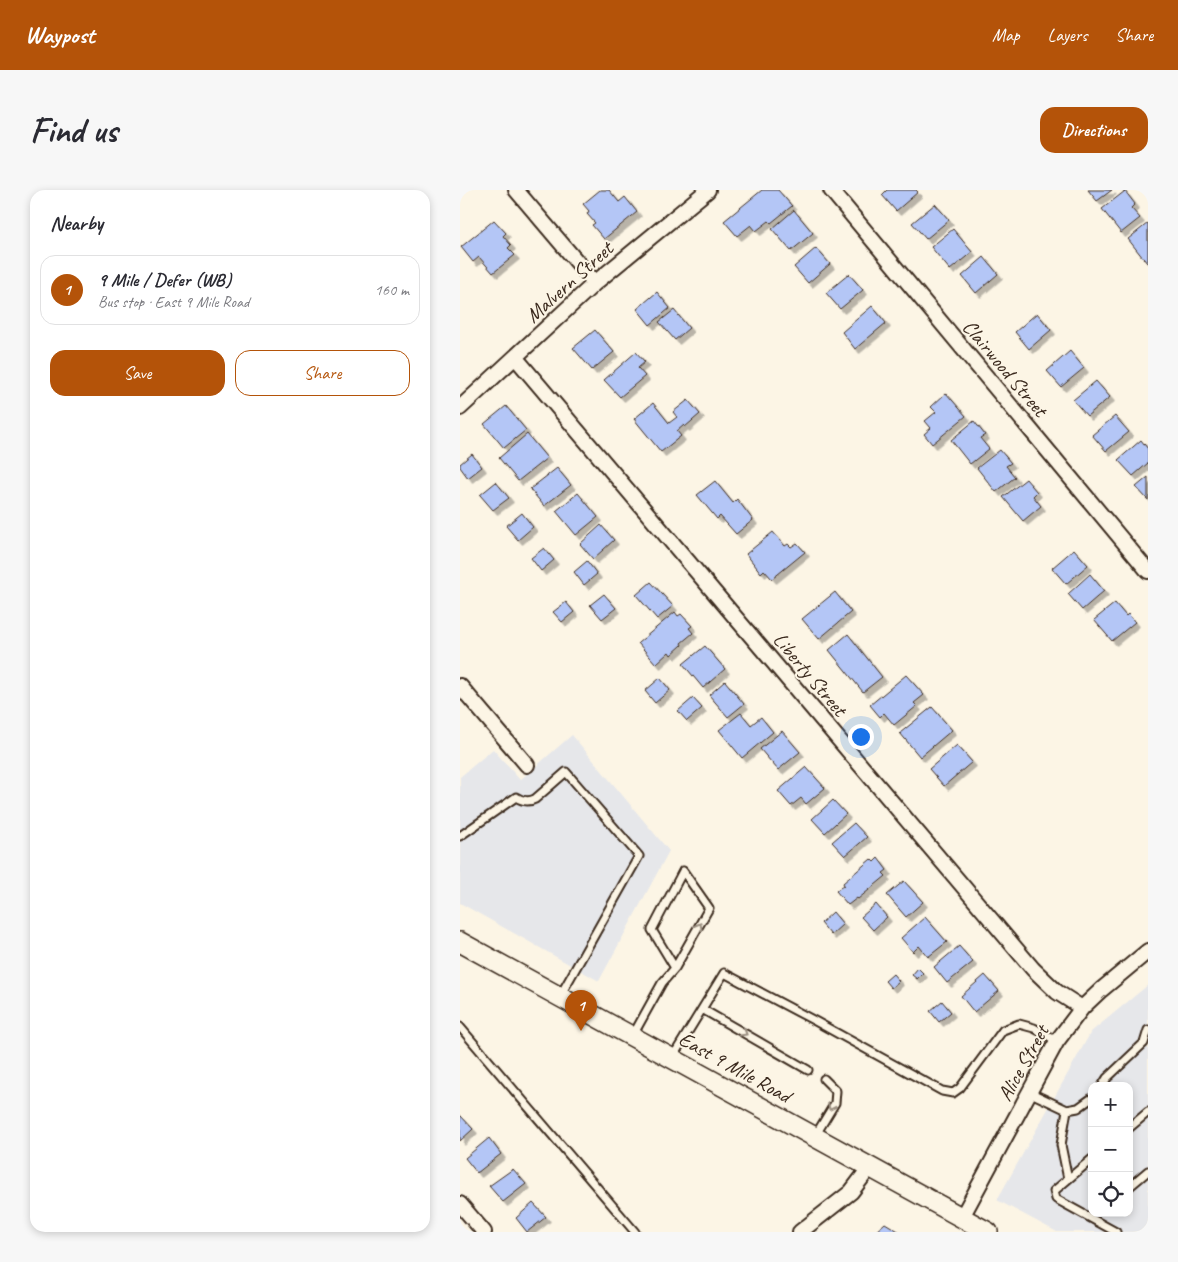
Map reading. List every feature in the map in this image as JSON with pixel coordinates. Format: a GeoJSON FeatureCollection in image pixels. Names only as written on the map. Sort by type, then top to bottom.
{"type":"FeatureCollection","features":[{"type":"Feature","properties":{"kind":"main road","name":"East 9 Mile Road"},"geometry":{"type":"LineString","coordinates":[[460,942],[988,1232]]}},
{"type":"Feature","properties":{"kind":"street"},"geometry":{"type":"LineString","coordinates":[[516,190],[595,283]]}},
{"type":"Feature","properties":{"kind":"street","name":"Malvern Street"},"geometry":{"type":"LineString","coordinates":[[460,408],[595,283],[708,190]]}},
{"type":"Feature","properties":{"kind":"street","name":"Clairwood Street"},"geometry":{"type":"LineString","coordinates":[[831,190],[1148,571]]}},
{"type":"Feature","properties":{"kind":"street","name":"Liberty Street"},"geometry":{"type":"LineString","coordinates":[[515,357],[1033,969],[1057,992],[1082,1008]]}},
{"type":"Feature","properties":{"kind":"street"},"geometry":{"type":"LineString","coordinates":[[460,686],[527,765]]}},
{"type":"Feature","properties":{"kind":"street","name":"Alice Street"},"geometry":{"type":"LineString","coordinates":[[962,1217],[1057,1041],[1082,1008],[1148,951]]}},
{"type":"Feature","properties":{"kind":"street"},"geometry":{"type":"LineString","coordinates":[[800,1232],[851,1192],[870,1167]]}},
{"type":"Feature","properties":{"kind":"street"},"geometry":{"type":"LineString","coordinates":[[460,1204],[484,1232]]}},
{"type":"Feature","properties":{"kind":"lane"},"geometry":{"type":"LineString","coordinates":[[460,836],[516,797],[520,800],[530,801],[535,799],[566,772],[639,856],[560,996]]}},
{"type":"Feature","properties":{"kind":"lane"},"geometry":{"type":"LineString","coordinates":[[632,1037],[662,983],[675,968],[709,908],[683,871],[652,930],[675,968]]}},
{"type":"Feature","properties":{"kind":"lane"},"geometry":{"type":"LineString","coordinates":[[672,1058],[724,973],[942,1091],[953,1093],[960,1088],[1003,1030],[1019,1024],[1034,1028],[1057,1041]]}},
{"type":"Feature","properties":{"kind":"lane"},"geometry":{"type":"LineString","coordinates":[[702,1009],[808,1070]]}},
{"type":"Feature","properties":{"kind":"lane"},"geometry":{"type":"LineString","coordinates":[[460,1027],[635,1232]]}},
{"type":"Feature","properties":{"kind":"lane"},"geometry":{"type":"LineString","coordinates":[[1104,1082],[1146,1045],[1148,1030]]}},
{"type":"Feature","properties":{"kind":"lane"},"geometry":{"type":"LineString","coordinates":[[815,1137],[835,1103],[836,1091],[824,1079]]}},
{"type":"Feature","properties":{"kind":"lane"},"geometry":{"type":"LineString","coordinates":[[1029,1092],[1066,1110],[1078,1108],[1088,1101]]}},
{"type":"Feature","properties":{"kind":"lane"},"geometry":{"type":"LineString","coordinates":[[1066,1110],[1061,1145],[1068,1179]]}},
{"type":"Feature","properties":{"kind":"lane"},"geometry":{"type":"LineString","coordinates":[[1130,1127],[1148,1112]]}},
{"type":"Feature","properties":{"kind":"lane"},"geometry":{"type":"LineString","coordinates":[[1088,1162],[1054,1191],[1056,1199],[1088,1213]]}},
{"type":"Feature","properties":{"kind":"lane"},"geometry":{"type":"LineString","coordinates":[[1133,1184],[1148,1171]]}},
{"type":"Feature","properties":{"kind":"lane"},"geometry":{"type":"LineString","coordinates":[[1095,1217],[1116,1232]]}},
{"type":"Feature","properties":{"kind":"shaded area"},"geometry":{"type":"Polygon","coordinates":[[[572,735],[669,851],[599,981],[460,903],[460,777],[493,749],[520,780],[572,735]]]}},
{"type":"Feature","properties":{"kind":"shaded area"},"geometry":{"type":"Polygon","coordinates":[[[1148,985],[1148,1232],[1057,1232],[997,1200],[1091,1032],[1148,985]]]}},
{"type":"Feature","properties":{"kind":"building"},"geometry":{"type":"Polygon","coordinates":[[[600,190],[609,190],[619,202],[625,197],[637,212],[604,239],[592,225],[595,223],[587,214],[589,211],[583,204],[600,190]]]}},
{"type":"Feature","properties":{"kind":"building"},"geometry":{"type":"Polygon","coordinates":[[[762,190],[778,190],[792,206],[771,223],[769,221],[756,231],[751,225],[737,236],[724,221],[762,190]]]}},
{"type":"Feature","properties":{"kind":"building"},"geometry":{"type":"Polygon","coordinates":[[[887,190],[916,190],[918,192],[896,211],[882,195],[887,190]]]}},
{"type":"Feature","properties":{"kind":"building"},"geometry":{"type":"Polygon","coordinates":[[[1088,190],[1112,190],[1097,201],[1088,190]]]}},
{"type":"Feature","properties":{"kind":"building"},"geometry":{"type":"Polygon","coordinates":[[[1125,191],[1135,204],[1131,208],[1140,218],[1121,233],[1102,209],[1125,191]]]}},
{"type":"Feature","properties":{"kind":"building"},"geometry":{"type":"Polygon","coordinates":[[[935,204],[949,220],[926,239],[912,223],[935,204]]]}},
{"type":"Feature","properties":{"kind":"building"},"geometry":{"type":"Polygon","coordinates":[[[794,210],[813,233],[791,251],[772,229],[794,210]]]}},
{"type":"Feature","properties":{"kind":"building"},"geometry":{"type":"Polygon","coordinates":[[[494,220],[506,233],[503,236],[511,245],[508,248],[515,255],[493,273],[479,257],[473,262],[461,247],[494,220]]]}},
{"type":"Feature","properties":{"kind":"building"},"geometry":{"type":"Polygon","coordinates":[[[1148,223],[1148,263],[1147,263],[1128,239],[1148,223]]]}},
{"type":"Feature","properties":{"kind":"building"},"geometry":{"type":"Polygon","coordinates":[[[953,229],[972,252],[950,270],[931,247],[953,229]]]}},
{"type":"Feature","properties":{"kind":"building"},"geometry":{"type":"Polygon","coordinates":[[[816,248],[830,264],[808,283],[794,267],[816,248]]]}},
{"type":"Feature","properties":{"kind":"building"},"geometry":{"type":"Polygon","coordinates":[[[984,257],[998,274],[976,293],[962,276],[984,257]]]}},
{"type":"Feature","properties":{"kind":"building"},"geometry":{"type":"Polygon","coordinates":[[[849,274],[863,290],[840,309],[826,293],[849,274]]]}},
{"type":"Feature","properties":{"kind":"building"},"geometry":{"type":"Polygon","coordinates":[[[657,292],[670,308],[650,325],[637,309],[657,292]]]}},
{"type":"Feature","properties":{"kind":"building"},"geometry":{"type":"Polygon","coordinates":[[[872,306],[886,323],[855,349],[842,332],[872,306]]]}},
{"type":"Feature","properties":{"kind":"building"},"geometry":{"type":"Polygon","coordinates":[[[674,310],[689,328],[675,340],[659,322],[674,310]]]}},
{"type":"Feature","properties":{"kind":"building"},"geometry":{"type":"Polygon","coordinates":[[[1037,313],[1051,330],[1029,349],[1015,332],[1037,313]]]}},
{"type":"Feature","properties":{"kind":"building"},"geometry":{"type":"Polygon","coordinates":[[[595,330],[614,352],[592,370],[573,348],[595,330]]]}},
{"type":"Feature","properties":{"kind":"building"},"geometry":{"type":"Polygon","coordinates":[[[1070,351],[1084,368],[1061,387],[1047,371],[1070,351]]]}},
{"type":"Feature","properties":{"kind":"building"},"geometry":{"type":"Polygon","coordinates":[[[636,352],[645,362],[638,368],[645,376],[620,397],[604,380],[636,352]]]}},
{"type":"Feature","properties":{"kind":"building"},"geometry":{"type":"Polygon","coordinates":[[[1096,381],[1110,397],[1087,416],[1073,400],[1096,381]]]}},
{"type":"Feature","properties":{"kind":"building"},"geometry":{"type":"Polygon","coordinates":[[[946,393],[966,416],[932,444],[924,434],[931,428],[925,421],[936,412],[931,407],[946,393]]]}},
{"type":"Feature","properties":{"kind":"building"},"geometry":{"type":"Polygon","coordinates":[[[688,400],[700,414],[685,427],[684,425],[677,431],[681,436],[661,452],[634,419],[653,403],[669,423],[677,417],[673,412],[688,400]]]}},
{"type":"Feature","properties":{"kind":"building"},"geometry":{"type":"Polygon","coordinates":[[[506,406],[526,430],[504,448],[484,424],[506,406]]]}},
{"type":"Feature","properties":{"kind":"building"},"geometry":{"type":"Polygon","coordinates":[[[1115,416],[1129,432],[1106,451],[1092,435],[1115,416]]]}},
{"type":"Feature","properties":{"kind":"building"},"geometry":{"type":"Polygon","coordinates":[[[974,421],[985,435],[980,438],[989,449],[970,464],[951,440],[974,421]]]}},
{"type":"Feature","properties":{"kind":"building"},"geometry":{"type":"Polygon","coordinates":[[[527,434],[547,458],[518,481],[499,458],[527,434]]]}},
{"type":"Feature","properties":{"kind":"building"},"geometry":{"type":"Polygon","coordinates":[[[1141,440],[1148,449],[1148,463],[1133,476],[1118,460],[1141,440]]]}},
{"type":"Feature","properties":{"kind":"building"},"geometry":{"type":"Polygon","coordinates":[[[1000,450],[1011,463],[1006,466],[1015,477],[996,492],[977,468],[1000,450]]]}},
{"type":"Feature","properties":{"kind":"building"},"geometry":{"type":"Polygon","coordinates":[[[472,454],[482,467],[468,478],[460,464],[472,454]]]}},
{"type":"Feature","properties":{"kind":"building"},"geometry":{"type":"Polygon","coordinates":[[[557,468],[571,485],[544,506],[530,489],[557,468]]]}},
{"type":"Feature","properties":{"kind":"building"},"geometry":{"type":"Polygon","coordinates":[[[1148,477],[1148,500],[1136,487],[1148,477]]]}},
{"type":"Feature","properties":{"kind":"building"},"geometry":{"type":"Polygon","coordinates":[[[1026,479],[1037,492],[1033,496],[1041,506],[1023,521],[1003,497],[1026,479]]]}},
{"type":"Feature","properties":{"kind":"building"},"geometry":{"type":"Polygon","coordinates":[[[715,481],[733,503],[737,499],[753,520],[736,534],[720,516],[717,519],[697,495],[715,481]]]}},
{"type":"Feature","properties":{"kind":"building"},"geometry":{"type":"Polygon","coordinates":[[[496,482],[509,498],[493,510],[480,495],[496,482]]]}},
{"type":"Feature","properties":{"kind":"building"},"geometry":{"type":"Polygon","coordinates":[[[578,493],[598,517],[576,535],[556,511],[578,493]]]}},
{"type":"Feature","properties":{"kind":"building"},"geometry":{"type":"Polygon","coordinates":[[[522,513],[533,527],[518,540],[506,526],[522,513]]]}},
{"type":"Feature","properties":{"kind":"building"},"geometry":{"type":"Polygon","coordinates":[[[601,525],[614,540],[593,559],[580,544],[601,525]]]}},
{"type":"Feature","properties":{"kind":"building"},"geometry":{"type":"Polygon","coordinates":[[[773,532],[785,546],[788,544],[791,547],[797,543],[805,552],[772,579],[764,570],[761,573],[746,554],[773,532]]]}},
{"type":"Feature","properties":{"kind":"building"},"geometry":{"type":"Polygon","coordinates":[[[544,548],[554,560],[541,571],[531,558],[544,548]]]}},
{"type":"Feature","properties":{"kind":"building"},"geometry":{"type":"Polygon","coordinates":[[[1074,549],[1088,565],[1066,584],[1052,568],[1074,549]]]}},
{"type":"Feature","properties":{"kind":"building"},"geometry":{"type":"Polygon","coordinates":[[[587,561],[597,574],[584,585],[574,572],[587,561]]]}},
{"type":"Feature","properties":{"kind":"building"},"geometry":{"type":"Polygon","coordinates":[[[1090,574],[1104,591],[1082,610],[1068,594],[1090,574]]]}},
{"type":"Feature","properties":{"kind":"building"},"geometry":{"type":"Polygon","coordinates":[[[651,582],[673,606],[657,619],[636,595],[651,582]]]}},
{"type":"Feature","properties":{"kind":"building"},"geometry":{"type":"Polygon","coordinates":[[[835,592],[851,612],[819,639],[802,619],[835,592]]]}},
{"type":"Feature","properties":{"kind":"building"},"geometry":{"type":"Polygon","coordinates":[[[604,594],[616,608],[602,619],[590,605],[604,594]]]}},
{"type":"Feature","properties":{"kind":"building"},"geometry":{"type":"Polygon","coordinates":[[[566,602],[574,612],[562,622],[553,612],[566,602]]]}},
{"type":"Feature","properties":{"kind":"building"},"geometry":{"type":"Polygon","coordinates":[[[1115,603],[1126,616],[1128,614],[1135,622],[1112,641],[1094,620],[1115,603]]]}},
{"type":"Feature","properties":{"kind":"building"},"geometry":{"type":"Polygon","coordinates":[[[675,612],[678,616],[681,614],[692,626],[689,628],[693,633],[671,655],[669,652],[656,664],[638,643],[675,612]]]}},
{"type":"Feature","properties":{"kind":"building"},"geometry":{"type":"Polygon","coordinates":[[[848,634],[882,677],[863,692],[829,650],[848,634]]]}},
{"type":"Feature","properties":{"kind":"building"},"geometry":{"type":"Polygon","coordinates":[[[705,646],[725,669],[703,688],[683,664],[705,646]]]}},
{"type":"Feature","properties":{"kind":"building"},"geometry":{"type":"Polygon","coordinates":[[[906,675],[924,695],[914,703],[917,706],[894,725],[884,713],[880,717],[870,705],[906,675]]]}},
{"type":"Feature","properties":{"kind":"building"},"geometry":{"type":"Polygon","coordinates":[[[660,678],[670,690],[655,703],[645,691],[660,678]]]}},
{"type":"Feature","properties":{"kind":"building"},"geometry":{"type":"Polygon","coordinates":[[[725,681],[744,704],[728,717],[709,695],[725,681]]]}},
{"type":"Feature","properties":{"kind":"building"},"geometry":{"type":"Polygon","coordinates":[[[693,698],[702,708],[687,721],[678,711],[693,698]]]}},
{"type":"Feature","properties":{"kind":"building"},"geometry":{"type":"Polygon","coordinates":[[[932,707],[952,730],[920,757],[900,733],[932,707]]]}},
{"type":"Feature","properties":{"kind":"building"},"geometry":{"type":"Polygon","coordinates":[[[741,713],[751,725],[761,717],[773,732],[742,758],[719,730],[741,713]]]}},
{"type":"Feature","properties":{"kind":"building"},"geometry":{"type":"Polygon","coordinates":[[[782,731],[800,752],[778,770],[760,749],[782,731]]]}},
{"type":"Feature","properties":{"kind":"building"},"geometry":{"type":"Polygon","coordinates":[[[957,745],[972,762],[944,786],[929,769],[957,745]]]}},
{"type":"Feature","properties":{"kind":"building"},"geometry":{"type":"Polygon","coordinates":[[[806,767],[825,788],[806,804],[801,798],[791,806],[778,791],[806,767]]]}},
{"type":"Feature","properties":{"kind":"building"},"geometry":{"type":"Polygon","coordinates":[[[833,800],[846,814],[825,833],[812,819],[833,800]]]}},
{"type":"Feature","properties":{"kind":"building"},"geometry":{"type":"Polygon","coordinates":[[[854,823],[867,837],[845,856],[832,842],[854,823]]]}},
{"type":"Feature","properties":{"kind":"building"},"geometry":{"type":"Polygon","coordinates":[[[878,858],[887,870],[883,873],[886,876],[848,905],[836,891],[871,859],[874,862],[878,858]]]}},
{"type":"Feature","properties":{"kind":"building"},"geometry":{"type":"Polygon","coordinates":[[[904,881],[923,902],[906,917],[887,895],[904,881]]]}},
{"type":"Feature","properties":{"kind":"building"},"geometry":{"type":"Polygon","coordinates":[[[876,904],[887,917],[873,930],[861,917],[876,904]]]}},
{"type":"Feature","properties":{"kind":"building"},"geometry":{"type":"Polygon","coordinates":[[[833,912],[843,924],[831,935],[821,923],[833,912]]]}},
{"type":"Feature","properties":{"kind":"building"},"geometry":{"type":"Polygon","coordinates":[[[925,917],[947,942],[928,957],[919,946],[913,952],[901,938],[925,917]]]}},
{"type":"Feature","properties":{"kind":"building"},"geometry":{"type":"Polygon","coordinates":[[[959,946],[973,962],[947,983],[934,967],[959,946]]]}},
{"type":"Feature","properties":{"kind":"building"},"geometry":{"type":"Polygon","coordinates":[[[918,968],[923,973],[917,979],[912,975],[918,968]]]}},
{"type":"Feature","properties":{"kind":"building"},"geometry":{"type":"Polygon","coordinates":[[[893,974],[899,981],[891,988],[885,981],[893,974]]]}},
{"type":"Feature","properties":{"kind":"building"},"geometry":{"type":"Polygon","coordinates":[[[985,975],[999,991],[974,1012],[961,996],[985,975]]]}},
{"type":"Feature","properties":{"kind":"building"},"geometry":{"type":"Polygon","coordinates":[[[942,1001],[951,1012],[939,1022],[930,1011],[942,1001]]]}},
{"type":"Feature","properties":{"kind":"building"},"geometry":{"type":"Polygon","coordinates":[[[460,1115],[473,1129],[460,1141],[460,1115]]]}},
{"type":"Feature","properties":{"kind":"building"},"geometry":{"type":"Polygon","coordinates":[[[489,1138],[501,1154],[477,1173],[465,1158],[489,1138]]]}},
{"type":"Feature","properties":{"kind":"building"},"geometry":{"type":"Polygon","coordinates":[[[513,1169],[526,1184],[503,1202],[489,1186],[513,1169]]]}},
{"type":"Feature","properties":{"kind":"building"},"geometry":{"type":"Polygon","coordinates":[[[533,1203],[546,1217],[527,1232],[516,1218],[533,1203]]]}},
{"type":"Feature","properties":{"kind":"building"},"geometry":{"type":"Polygon","coordinates":[[[885,1223],[900,1232],[875,1232],[885,1223]]]}},
{"type":"Feature","properties":{"kind":"place","name":"9 Mile / Defer (WB)"},"geometry":{"type":"Point","coordinates":[581,1031]}}]}
